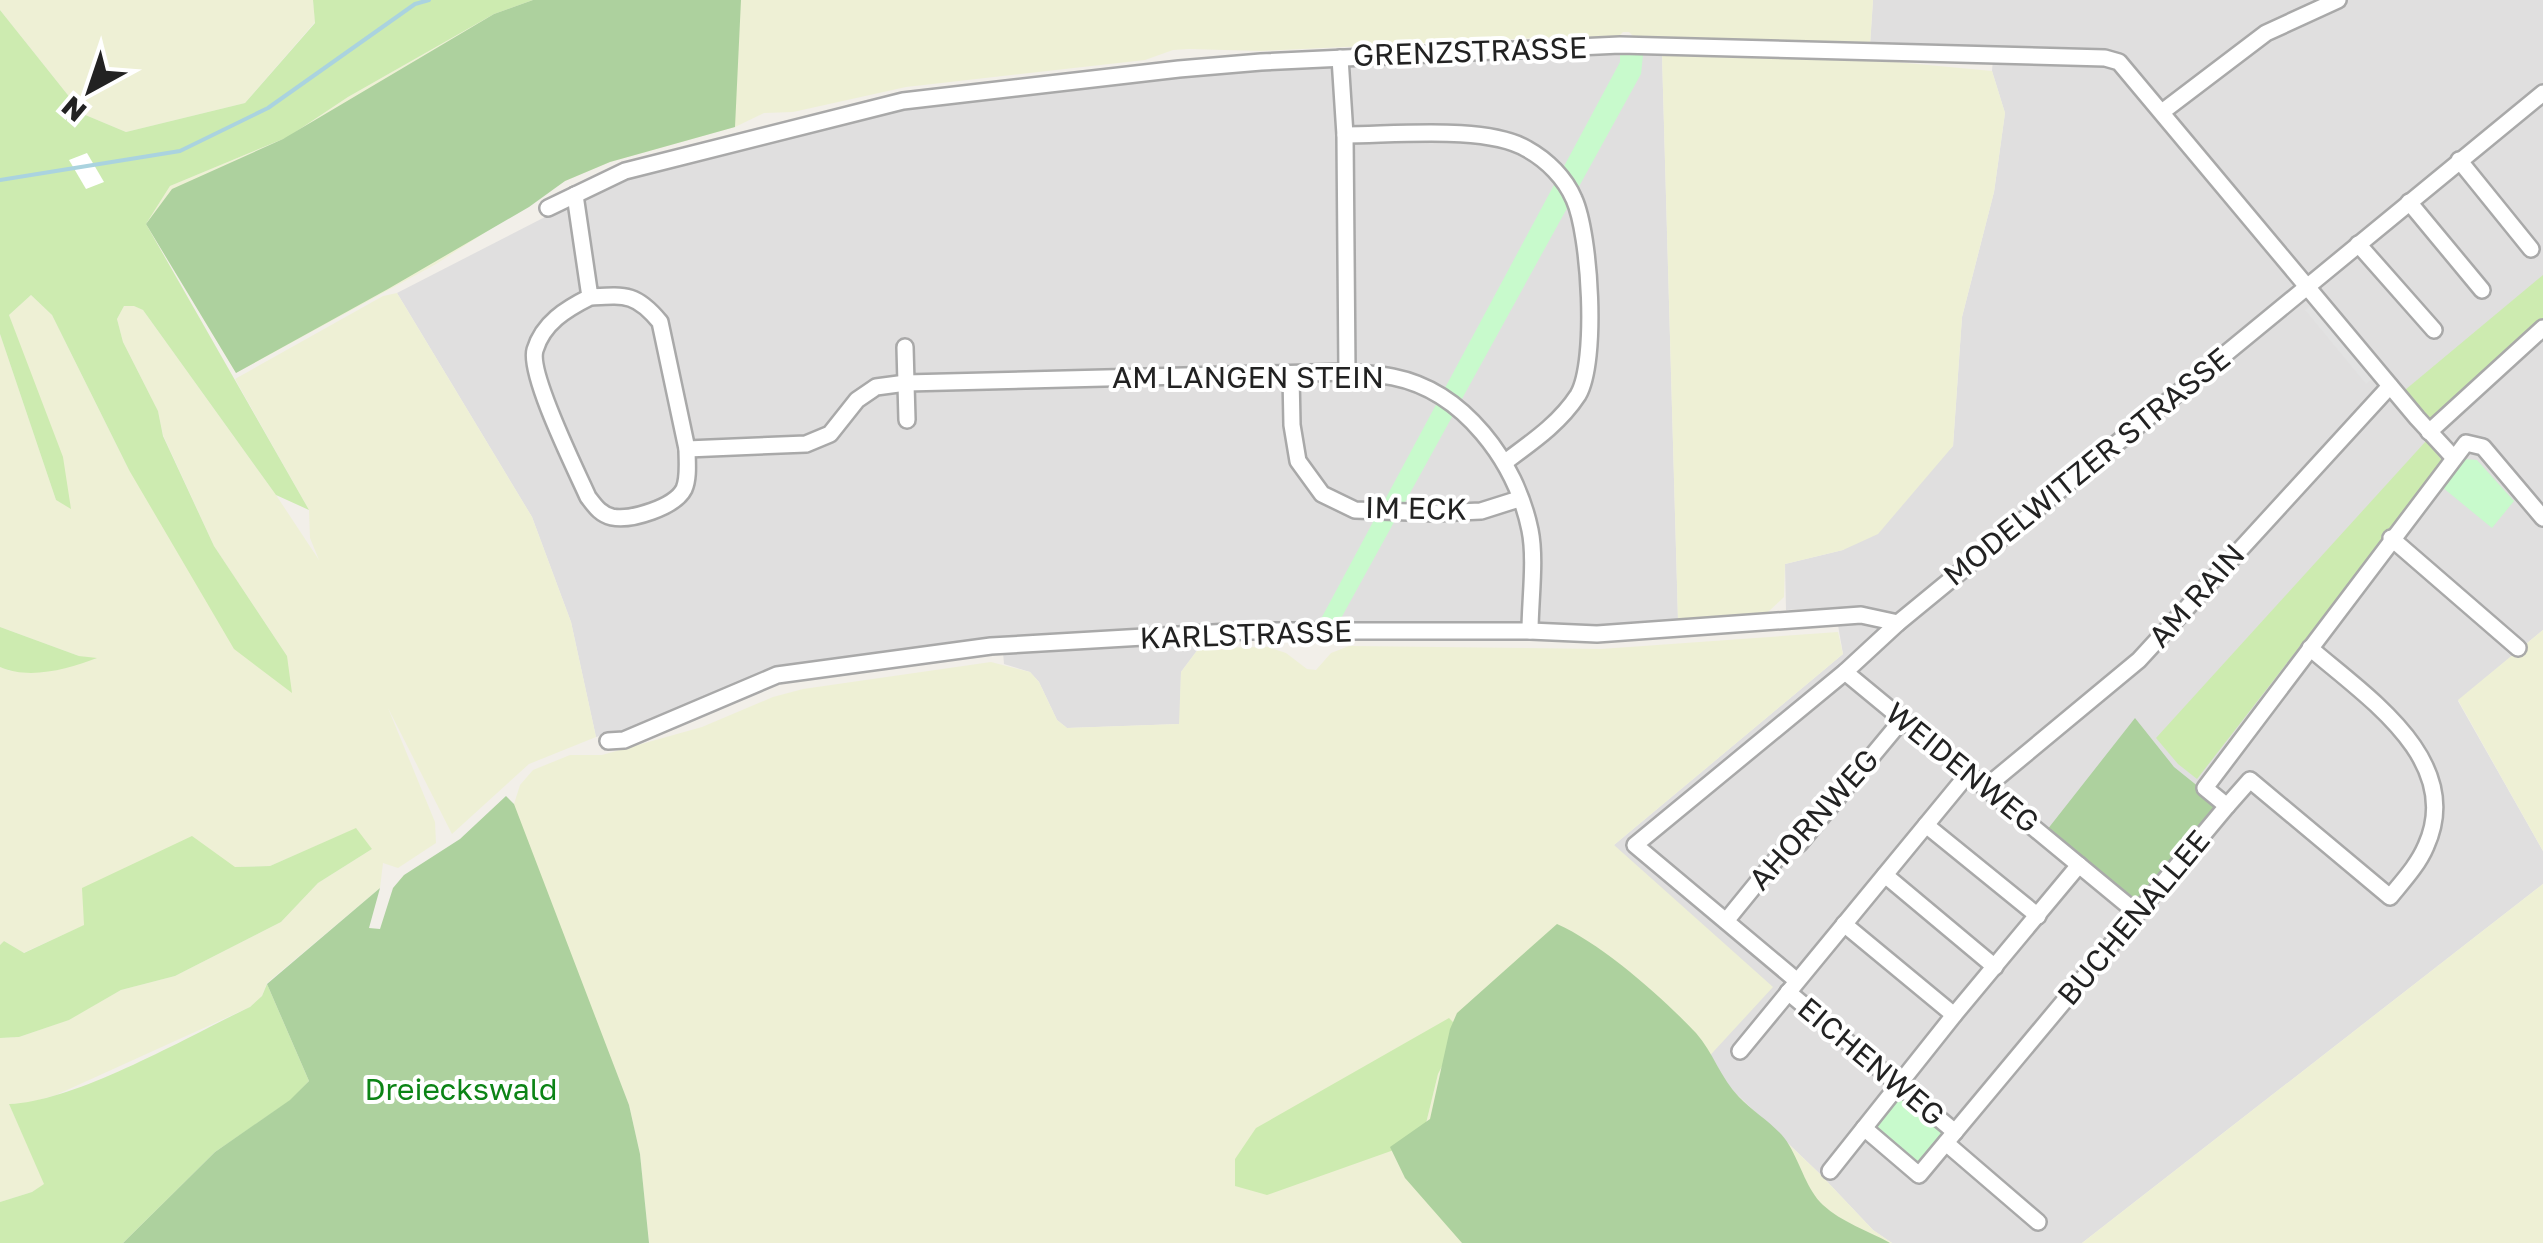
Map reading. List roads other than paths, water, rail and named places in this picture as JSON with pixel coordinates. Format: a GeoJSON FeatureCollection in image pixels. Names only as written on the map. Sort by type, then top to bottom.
{"type":"FeatureCollection","features":[{"type":"Feature","properties":{"kind":"street"},"geometry":{"type":"LineString","coordinates":[[2162,112],[2266,33],[2338,0]]}},
{"type":"Feature","properties":{"kind":"street","name":"GRENZSTRASSE"},"geometry":{"type":"LineString","coordinates":[[548,208],[625,170],[902,101],[1180,69],[1340,58],[1644,46],[2105,58],[2119,62],[2453,457]]}},
{"type":"Feature","properties":{"kind":"street"},"geometry":{"type":"LineString","coordinates":[[1340,58],[1345,136],[1347,372]]}},
{"type":"Feature","properties":{"kind":"street","name":"MODELWITZER STRASSE"},"geometry":{"type":"LineString","coordinates":[[1635,846],[1845,672],[1898,623],[2543,93]]}},
{"type":"Feature","properties":{"kind":"street"},"geometry":{"type":"LineString","coordinates":[[1345,136],[1497,136],[1528,149],[1557,172],[1573,195],[1584,226],[1590,354],[1580,392],[1552,427],[1504,462]]}},
{"type":"Feature","properties":{"kind":"street"},"geometry":{"type":"LineString","coordinates":[[2459,160],[2531,250]]}},
{"type":"Feature","properties":{"kind":"street"},"geometry":{"type":"LineString","coordinates":[[574,195],[590,297]]}},
{"type":"Feature","properties":{"kind":"street"},"geometry":{"type":"LineString","coordinates":[[2409,202],[2482,290]]}},
{"type":"Feature","properties":{"kind":"street"},"geometry":{"type":"LineString","coordinates":[[2358,244],[2434,330]]}},
{"type":"Feature","properties":{"kind":"street"},"geometry":{"type":"LineString","coordinates":[[628,295],[660,322],[687,449],[684,490],[665,508],[615,518],[599,511],[588,498],[537,378],[533,353],[548,324],[590,297],[628,295]]}},
{"type":"Feature","properties":{"kind":"street"},"geometry":{"type":"LineString","coordinates":[[2429,432],[2543,328]]}},
{"type":"Feature","properties":{"kind":"street"},"geometry":{"type":"LineString","coordinates":[[905,346],[907,420]]}},
{"type":"Feature","properties":{"kind":"street","name":"AM LANGEN STEIN"},"geometry":{"type":"LineString","coordinates":[[687,449],[806,444],[830,434],[858,400],[876,387],[906,383],[1347,372],[1396,378],[1436,393],[1475,423],[1504,462],[1530,532],[1530,631]]}},
{"type":"Feature","properties":{"kind":"street","name":"IM ECK"},"geometry":{"type":"LineString","coordinates":[[1291,375],[1292,425],[1298,462],[1322,494],[1355,510],[1434,513],[1480,511],[1519,499]]}},
{"type":"Feature","properties":{"kind":"street","name":"AM RAIN"},"geometry":{"type":"LineString","coordinates":[[1986,787],[2139,660],[2390,386]]}},
{"type":"Feature","properties":{"kind":"street"},"geometry":{"type":"LineString","coordinates":[[2453,457],[2466,443],[2482,447],[2543,518]]}},
{"type":"Feature","properties":{"kind":"street","name":"BUCHENALLEE"},"geometry":{"type":"LineString","coordinates":[[1864,1128],[1920,1174],[2227,806],[2205,788],[2453,457]]}},
{"type":"Feature","properties":{"kind":"street"},"geometry":{"type":"LineString","coordinates":[[2391,538],[2518,648]]}},
{"type":"Feature","properties":{"kind":"street","name":"KARLSTRASSE"},"geometry":{"type":"LineString","coordinates":[[608,741],[624,740],[777,675],[991,646],[1246,631],[1597,634],[1862,616],[1898,623]]}},
{"type":"Feature","properties":{"kind":"street"},"geometry":{"type":"LineString","coordinates":[[2227,806],[2250,780],[2390,897],[2428,844],[2435,802],[2428,769],[2403,729],[2310,648]]}},
{"type":"Feature","properties":{"kind":"street","name":"WEIDENWEG"},"geometry":{"type":"LineString","coordinates":[[1845,672],[2136,913]]}},
{"type":"Feature","properties":{"kind":"street","name":"AHORNWEG"},"geometry":{"type":"LineString","coordinates":[[1726,921],[1787,846],[1799,844],[1902,720]]}},
{"type":"Feature","properties":{"kind":"street"},"geometry":{"type":"LineString","coordinates":[[1740,1051],[1968,774]]}},
{"type":"Feature","properties":{"kind":"street"},"geometry":{"type":"LineString","coordinates":[[1926,825],[2038,916]]}},
{"type":"Feature","properties":{"kind":"street","name":"EICHENWEG"},"geometry":{"type":"LineString","coordinates":[[1635,846],[1726,921],[2038,1222]]}},
{"type":"Feature","properties":{"kind":"street"},"geometry":{"type":"LineString","coordinates":[[1830,1171],[2080,865]]}},
{"type":"Feature","properties":{"kind":"street"},"geometry":{"type":"LineString","coordinates":[[1886,875],[1995,967]]}},
{"type":"Feature","properties":{"kind":"street"},"geometry":{"type":"LineString","coordinates":[[1844,924],[1954,1015]]}},
{"type":"Feature","properties":{"kind":"waterway"},"geometry":{"type":"LineString","coordinates":[[0,180],[180,151],[268,108],[415,4],[429,0]]}},
{"type":"Feature","properties":{"kind":"park label","name":"Dreieckswald"},"geometry":{"type":"Point","coordinates":[461,1090]}}]}
